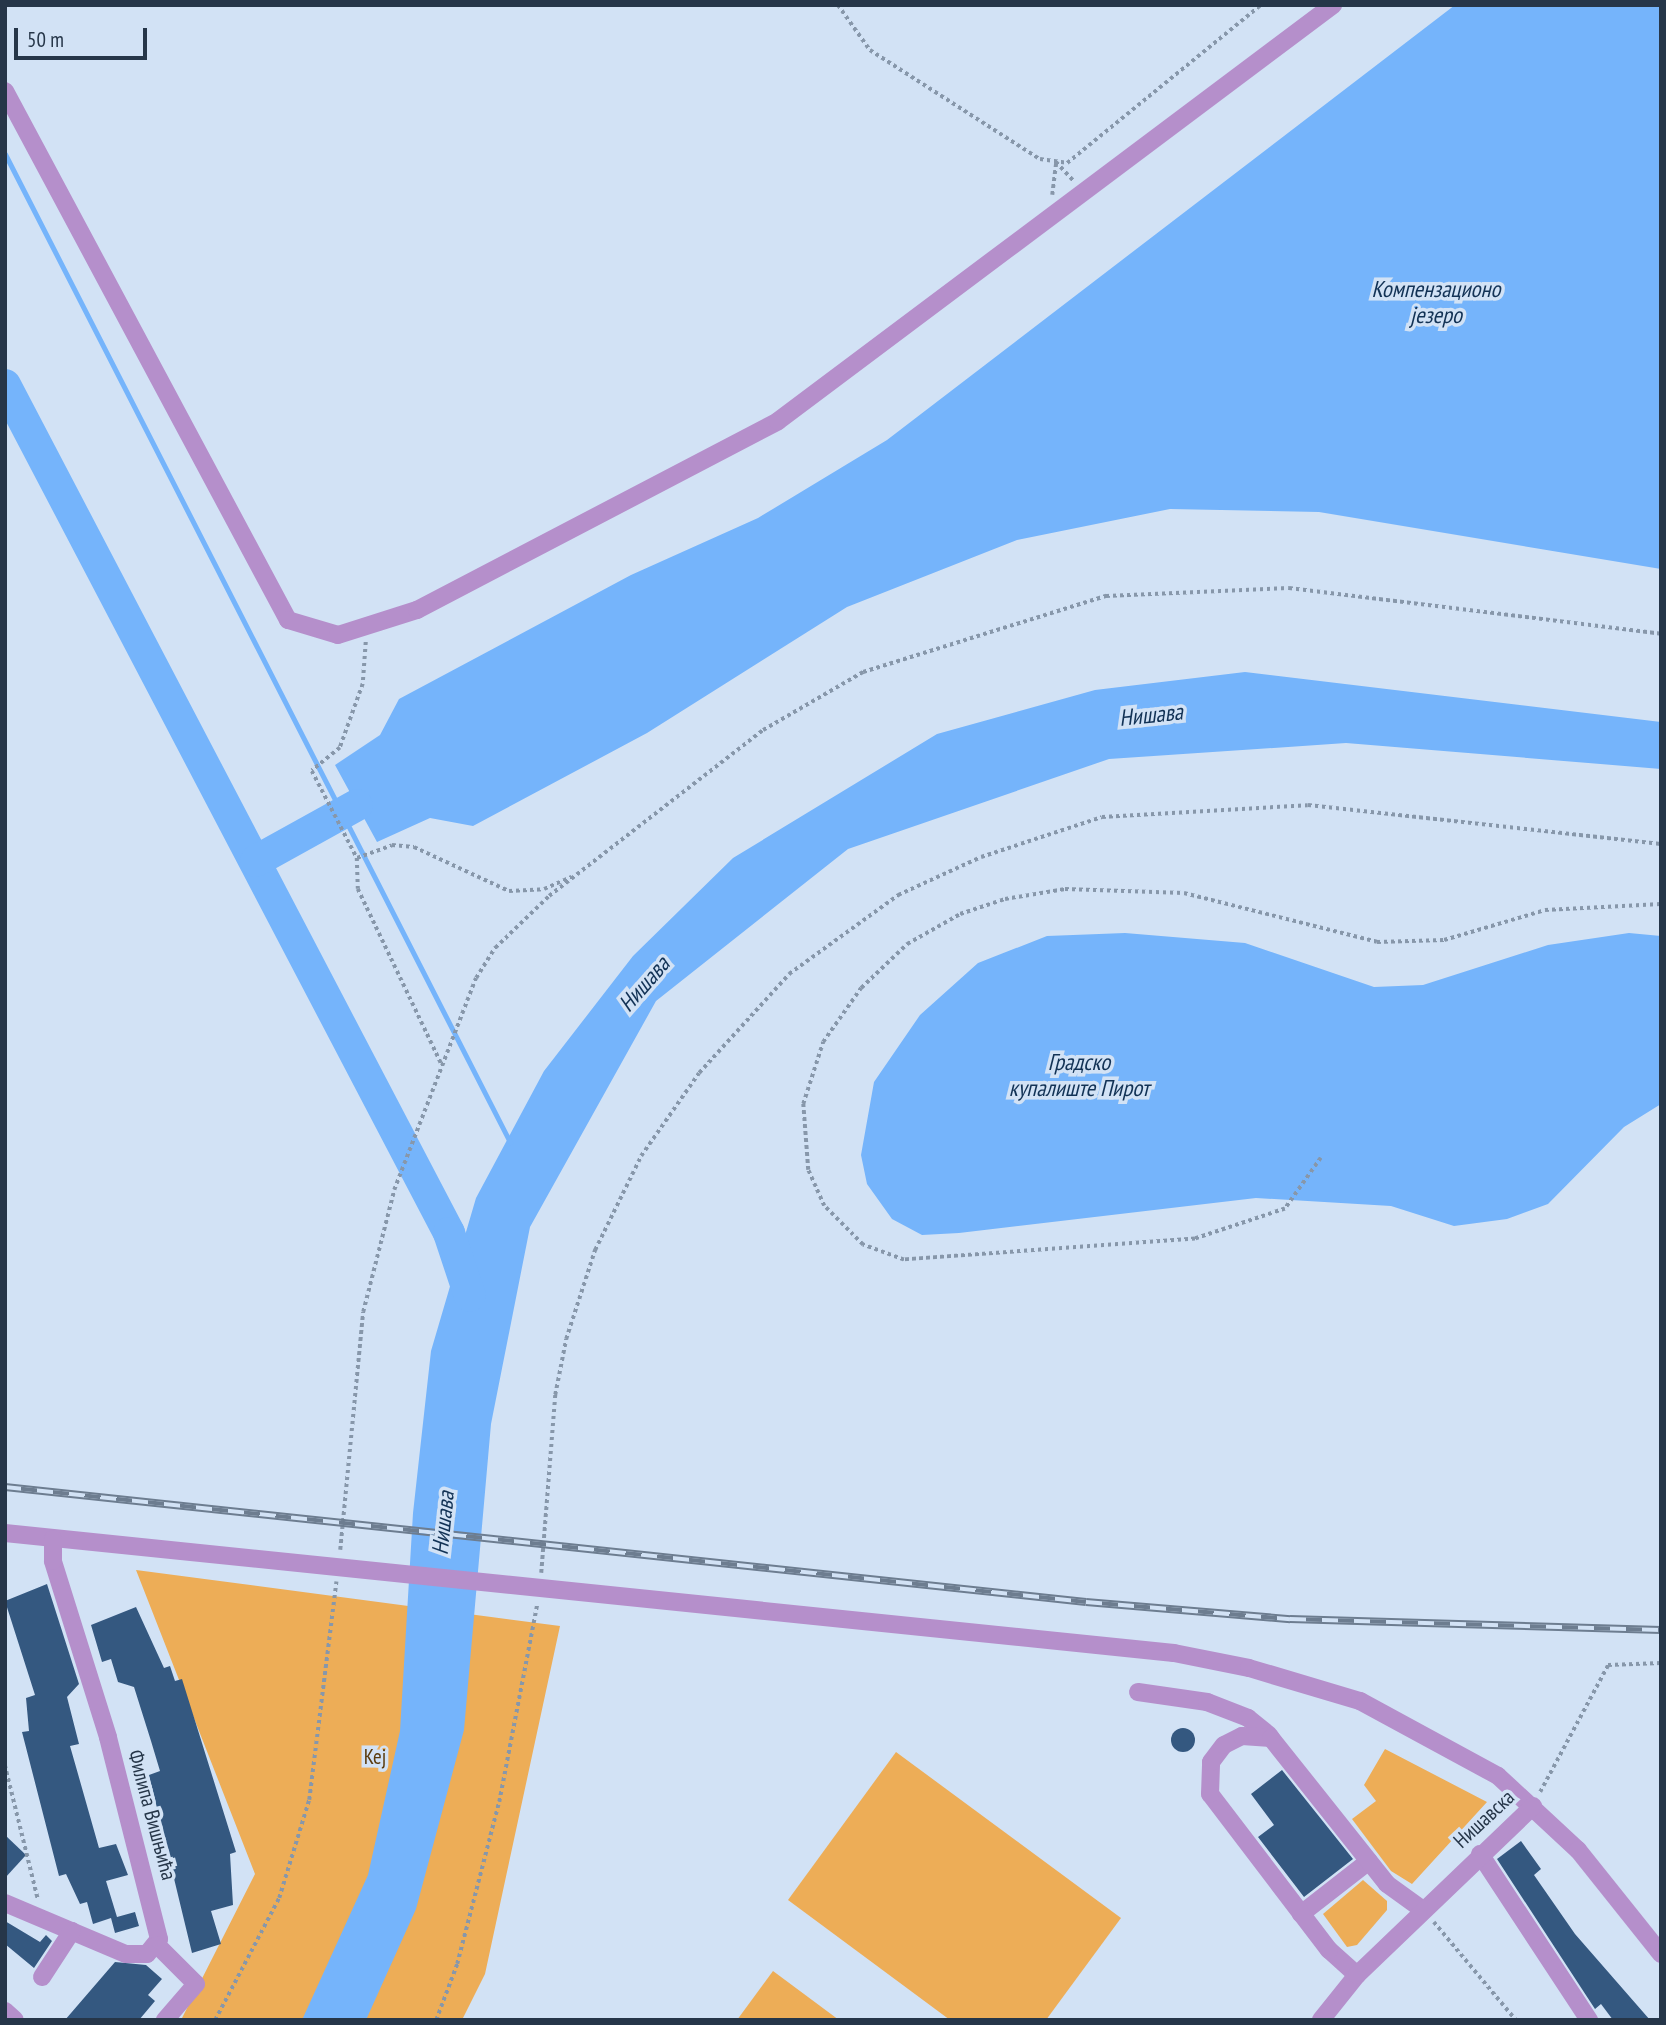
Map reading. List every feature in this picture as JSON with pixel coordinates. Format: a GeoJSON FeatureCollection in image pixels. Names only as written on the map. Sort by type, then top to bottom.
{"type":"FeatureCollection","features":[{"type":"Feature","properties":{"kind":"street"},"geometry":{"type":"LineString","coordinates":[[5,91],[288,620],[338,635],[417,610],[778,421],[1333,5]]}},
{"type":"Feature","properties":{"kind":"street"},"geometry":{"type":"LineString","coordinates":[[5,1533],[343,1571],[1136,1649],[1249,1668],[1360,1700],[1472,1759],[1533,1806],[1578,1850],[1661,1954]]}},
{"type":"Feature","properties":{"kind":"street","name":"Филипа Вишњића"},"geometry":{"type":"LineString","coordinates":[[53,1539],[53,1561],[150,1893],[157,1945]]}},
{"type":"Feature","properties":{"kind":"street"},"geometry":{"type":"LineString","coordinates":[[1138,1692],[1217,1706],[1271,1738],[1369,1861],[1423,1910]]}},
{"type":"Feature","properties":{"kind":"street"},"geometry":{"type":"LineString","coordinates":[[1271,1738],[1242,1736],[1224,1745],[1211,1762],[1208,1783],[1301,1914],[1357,1975]]}},
{"type":"Feature","properties":{"kind":"street","name":"Нишавска"},"geometry":{"type":"LineString","coordinates":[[1321,2020],[1357,1975],[1533,1806]]}},
{"type":"Feature","properties":{"kind":"street"},"geometry":{"type":"LineString","coordinates":[[1480,1854],[1589,2020]]}},
{"type":"Feature","properties":{"kind":"street"},"geometry":{"type":"LineString","coordinates":[[1301,1914],[1369,1861]]}},
{"type":"Feature","properties":{"kind":"street"},"geometry":{"type":"LineString","coordinates":[[5,1903],[127,1954],[147,1954],[157,1945],[196,1983],[165,2020]]}},
{"type":"Feature","properties":{"kind":"street"},"geometry":{"type":"LineString","coordinates":[[42,1977],[72,1931]]}},
{"type":"Feature","properties":{"kind":"street"},"geometry":{"type":"LineString","coordinates":[[5,2011],[15,2020]]}},
{"type":"Feature","properties":{"kind":"path"},"geometry":{"type":"LineString","coordinates":[[838,5],[870,50],[1040,159],[1067,163],[1261,5]]}},
{"type":"Feature","properties":{"kind":"path"},"geometry":{"type":"LineString","coordinates":[[215,2020],[279,1898],[309,1800],[343,1571],[363,1312],[394,1190],[462,1008],[495,948],[577,875],[763,730],[863,672],[1106,596],[1289,588],[1661,634]]}},
{"type":"Feature","properties":{"kind":"path"},"geometry":{"type":"LineString","coordinates":[[358,858],[312,771],[330,761],[363,684],[365,626]]}},
{"type":"Feature","properties":{"kind":"path"},"geometry":{"type":"LineString","coordinates":[[436,2020],[457,1964],[499,1802],[539,1591],[555,1395],[566,1339],[595,1250],[641,1156],[699,1073],[789,974],[898,895],[981,857],[1102,817],[1308,805],[1661,844]]}},
{"type":"Feature","properties":{"kind":"path"},"geometry":{"type":"LineString","coordinates":[[442,1064],[358,889],[354,866],[358,858],[373,849],[414,848],[509,891],[544,889],[577,875]]}},
{"type":"Feature","properties":{"kind":"path"},"geometry":{"type":"LineString","coordinates":[[1321,1158],[1285,1209],[1195,1239],[904,1260],[863,1245],[824,1206],[808,1170],[803,1104],[823,1042],[861,988],[907,944],[960,914],[1005,899],[1065,889],[1184,893],[1377,942],[1444,940],[1545,910],[1661,904]]}},
{"type":"Feature","properties":{"kind":"path","name":"Нишавска"},"geometry":{"type":"LineString","coordinates":[[1533,1806],[1608,1665],[1661,1663]]}},
{"type":"Feature","properties":{"kind":"path"},"geometry":{"type":"LineString","coordinates":[[5,1765],[42,1918]]}},
{"type":"Feature","properties":{"kind":"path"},"geometry":{"type":"LineString","coordinates":[[1423,1910],[1516,2020]]}},
{"type":"Feature","properties":{"kind":"green space","name":"Кеј"},"geometry":{"type":"Polygon","coordinates":[[[136,1570],[560,1626],[485,1974],[462,2020],[181,2020],[255,1874],[136,1570]]]}},
{"type":"Feature","properties":{"kind":"green space"},"geometry":{"type":"Polygon","coordinates":[[[1385,1749],[1487,1802],[1412,1884],[1391,1871],[1352,1819],[1376,1801],[1364,1785],[1385,1749]]]}},
{"type":"Feature","properties":{"kind":"green space"},"geometry":{"type":"Polygon","coordinates":[[[896,1752],[1121,1918],[1046,2020],[950,2020],[788,1900],[896,1752]]]}},
{"type":"Feature","properties":{"kind":"green space"},"geometry":{"type":"Polygon","coordinates":[[[1363,1880],[1387,1901],[1387,1910],[1357,1945],[1347,1947],[1323,1914],[1363,1880]]]}},
{"type":"Feature","properties":{"kind":"green space"},"geometry":{"type":"Polygon","coordinates":[[[773,1971],[839,2020],[737,2020],[773,1971]]]}},
{"type":"Feature","properties":{"kind":"water","name":"Компензационо језеро"},"geometry":{"type":"Polygon","coordinates":[[[1455,5],[1661,5],[1661,569],[1319,512],[1170,509],[1017,540],[847,607],[647,733],[473,826],[430,818],[377,842],[335,765],[380,735],[399,699],[631,575],[758,518],[887,440],[1455,5]]]}},
{"type":"Feature","properties":{"kind":"water","name":"Нишава"},"geometry":{"type":"Polygon","coordinates":[[[1245,672],[1661,722],[1661,769],[1346,743],[1109,759],[848,849],[656,1001],[530,1227],[491,1424],[464,1730],[416,1909],[366,2020],[302,2020],[368,1875],[400,1731],[413,1513],[431,1351],[476,1198],[544,1071],[633,956],[733,858],[937,734],[1095,690],[1245,672]]]}},
{"type":"Feature","properties":{"kind":"water","name":"Градско купалиште Пирот"},"geometry":{"type":"Polygon","coordinates":[[[1125,933],[1245,943],[1374,987],[1423,985],[1548,945],[1629,933],[1661,936],[1661,1104],[1624,1127],[1548,1204],[1507,1219],[1454,1226],[1391,1206],[1256,1198],[959,1233],[922,1235],[892,1219],[867,1184],[861,1155],[874,1082],[920,1015],[978,963],[1047,936],[1125,933]]]}},
{"type":"Feature","properties":{"kind":"building"},"geometry":{"type":"Polygon","coordinates":[[[47,1584],[79,1684],[67,1697],[79,1744],[70,1746],[99,1848],[116,1844],[128,1875],[106,1881],[117,1917],[135,1912],[139,1926],[115,1933],[111,1918],[93,1924],[87,1902],[80,1904],[66,1874],[59,1876],[22,1732],[29,1731],[26,1698],[35,1695],[5,1601],[47,1584]]]}},
{"type":"Feature","properties":{"kind":"building"},"geometry":{"type":"Polygon","coordinates":[[[136,1607],[164,1668],[170,1666],[175,1681],[182,1679],[236,1852],[230,1854],[233,1905],[211,1911],[221,1944],[192,1953],[149,1775],[160,1771],[151,1741],[134,1687],[118,1682],[111,1659],[102,1662],[91,1625],[136,1607]]]}},
{"type":"Feature","properties":{"kind":"building"},"geometry":{"type":"Polygon","coordinates":[[[1183,1728],[1194,1735],[1195,1740],[1188,1751],[1183,1752],[1172,1745],[1171,1740],[1178,1729],[1183,1728]]]}},
{"type":"Feature","properties":{"kind":"building"},"geometry":{"type":"Polygon","coordinates":[[[1282,1770],[1353,1859],[1304,1897],[1258,1837],[1274,1825],[1251,1794],[1282,1770]]]}},
{"type":"Feature","properties":{"kind":"building"},"geometry":{"type":"Polygon","coordinates":[[[5,1835],[26,1855],[5,1878],[5,1835]]]}},
{"type":"Feature","properties":{"kind":"building"},"geometry":{"type":"Polygon","coordinates":[[[1521,1841],[1541,1869],[1534,1875],[1575,1934],[1650,2020],[1613,2020],[1601,2004],[1595,2009],[1497,1859],[1521,1841]]]}},
{"type":"Feature","properties":{"kind":"building"},"geometry":{"type":"Polygon","coordinates":[[[5,1921],[40,1942],[46,1935],[52,1941],[34,1968],[5,1944],[5,1921]]]}},
{"type":"Feature","properties":{"kind":"building"},"geometry":{"type":"Polygon","coordinates":[[[115,1962],[146,1965],[162,1979],[148,1995],[155,2001],[139,2020],[65,2020],[115,1962]]]}},
{"type":"Feature","properties":{"kind":"waterway"},"geometry":{"type":"LineString","coordinates":[[5,154],[510,1142]]}},
{"type":"Feature","properties":{"kind":"waterway"},"geometry":{"type":"LineString","coordinates":[[5,385],[449,1233],[470,1296]]}},
{"type":"Feature","properties":{"kind":"waterway"},"geometry":{"type":"LineString","coordinates":[[256,861],[357,805]]}},
{"type":"Feature","properties":{"kind":"railway"},"geometry":{"type":"LineString","coordinates":[[5,1487],[1086,1602],[1290,1619],[1661,1630]]}}]}
